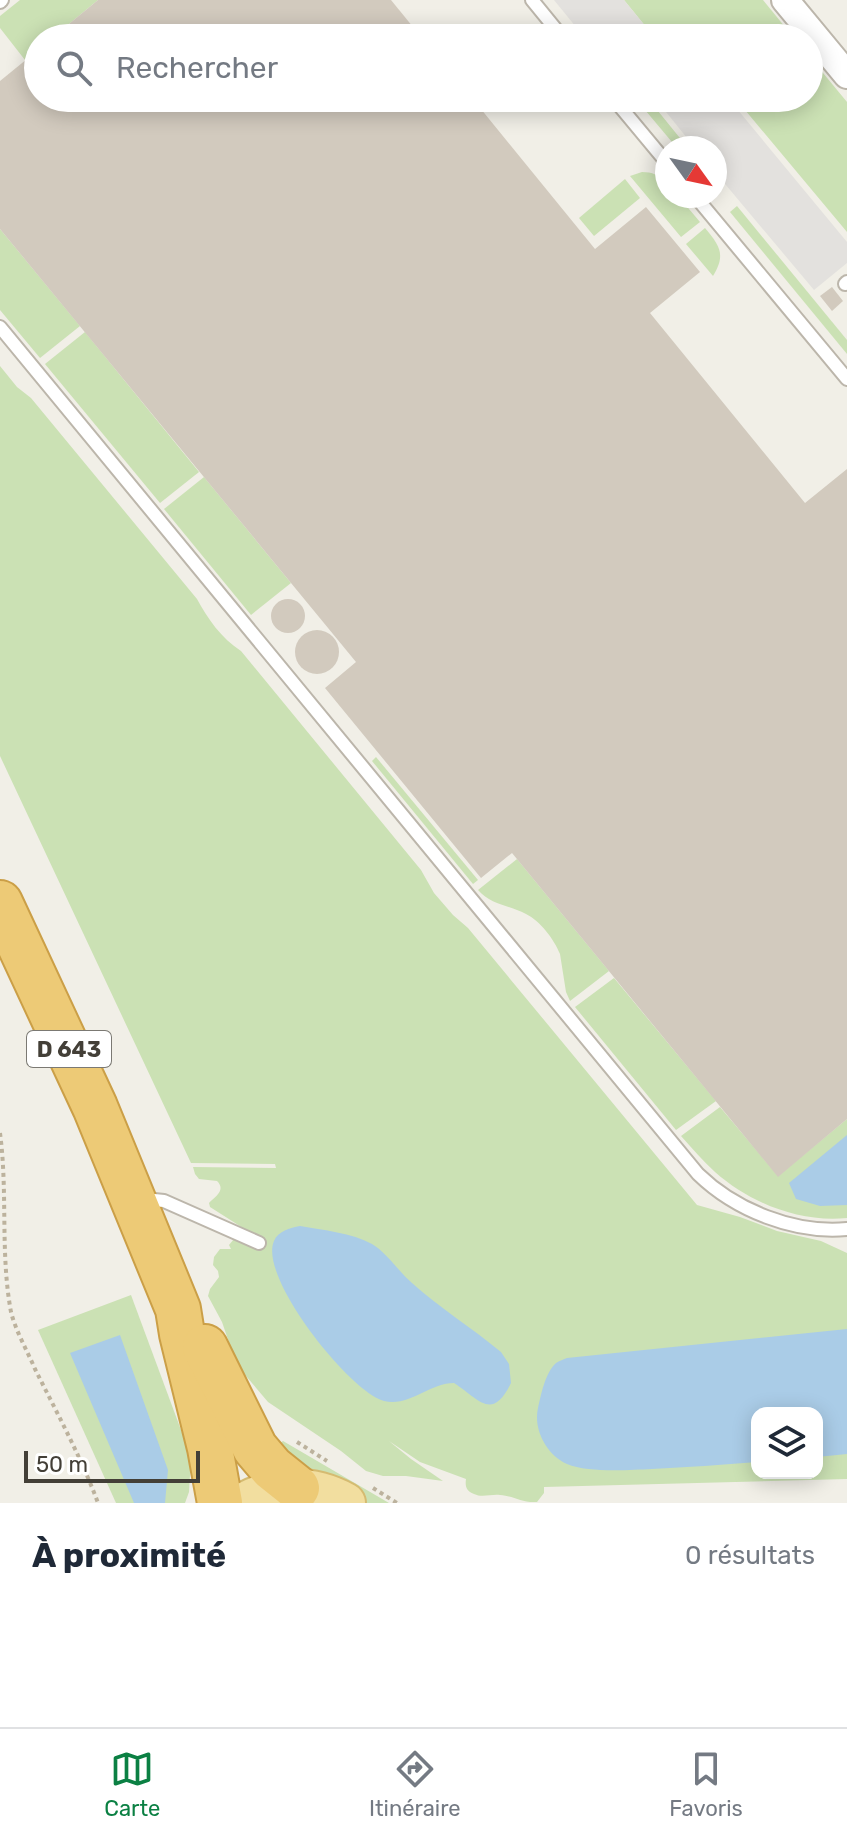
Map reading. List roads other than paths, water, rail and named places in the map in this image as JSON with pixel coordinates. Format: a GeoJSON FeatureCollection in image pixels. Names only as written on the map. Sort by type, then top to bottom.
{"type":"FeatureCollection","features":[{"type":"Feature","properties":{"kind":"highway","name":"D 643"},"geometry":{"type":"LineString","coordinates":[[0,903],[95,1107],[178,1309],[220,1503]]}},
{"type":"Feature","properties":{"kind":"highway","name":"D 643"},"geometry":{"type":"LineString","coordinates":[[178,1309],[197,1332],[255,1448],[272,1468],[297,1488]]}},
{"type":"Feature","properties":{"kind":"main road"},"geometry":{"type":"LineString","coordinates":[[244,1503],[269,1492],[297,1488],[364,1498]]}},
{"type":"Feature","properties":{"kind":"street"},"geometry":{"type":"LineString","coordinates":[[785,0],[807,24]]}},
{"type":"Feature","properties":{"kind":"street"},"geometry":{"type":"LineString","coordinates":[[823,41],[843,62]]}},
{"type":"Feature","properties":{"kind":"lane"},"geometry":{"type":"LineString","coordinates":[[532,0],[552,24]]}},
{"type":"Feature","properties":{"kind":"lane"},"geometry":{"type":"LineString","coordinates":[[625,112],[655,149]]}},
{"type":"Feature","properties":{"kind":"lane"},"geometry":{"type":"LineString","coordinates":[[705,208],[847,379]]}},
{"type":"Feature","properties":{"kind":"lane"},"geometry":{"type":"LineString","coordinates":[[0,327],[698,1174],[728,1199],[768,1217],[827,1231],[847,1229]]}},
{"type":"Feature","properties":{"kind":"lane"},"geometry":{"type":"LineString","coordinates":[[133,1198],[164,1201],[259,1243]]}},
{"type":"Feature","properties":{"kind":"water"},"geometry":{"type":"Polygon","coordinates":[[[847,1135],[847,1205],[820,1206],[796,1199],[789,1183],[847,1135]]]}},
{"type":"Feature","properties":{"kind":"water"},"geometry":{"type":"Polygon","coordinates":[[[300,1226],[364,1240],[377,1248],[423,1292],[501,1352],[509,1364],[511,1383],[498,1402],[485,1404],[454,1383],[402,1401],[384,1401],[350,1377],[310,1331],[280,1280],[273,1258],[274,1241],[281,1232],[300,1226]]]}},
{"type":"Feature","properties":{"kind":"water"},"geometry":{"type":"Polygon","coordinates":[[[847,1329],[847,1454],[823,1456],[823,1407],[751,1407],[751,1462],[632,1470],[586,1469],[567,1464],[553,1455],[543,1441],[537,1416],[549,1372],[556,1363],[567,1358],[847,1329]]]}},
{"type":"Feature","properties":{"kind":"water"},"geometry":{"type":"Polygon","coordinates":[[[120,1335],[168,1470],[165,1503],[134,1503],[70,1353],[120,1335]]]}}]}
